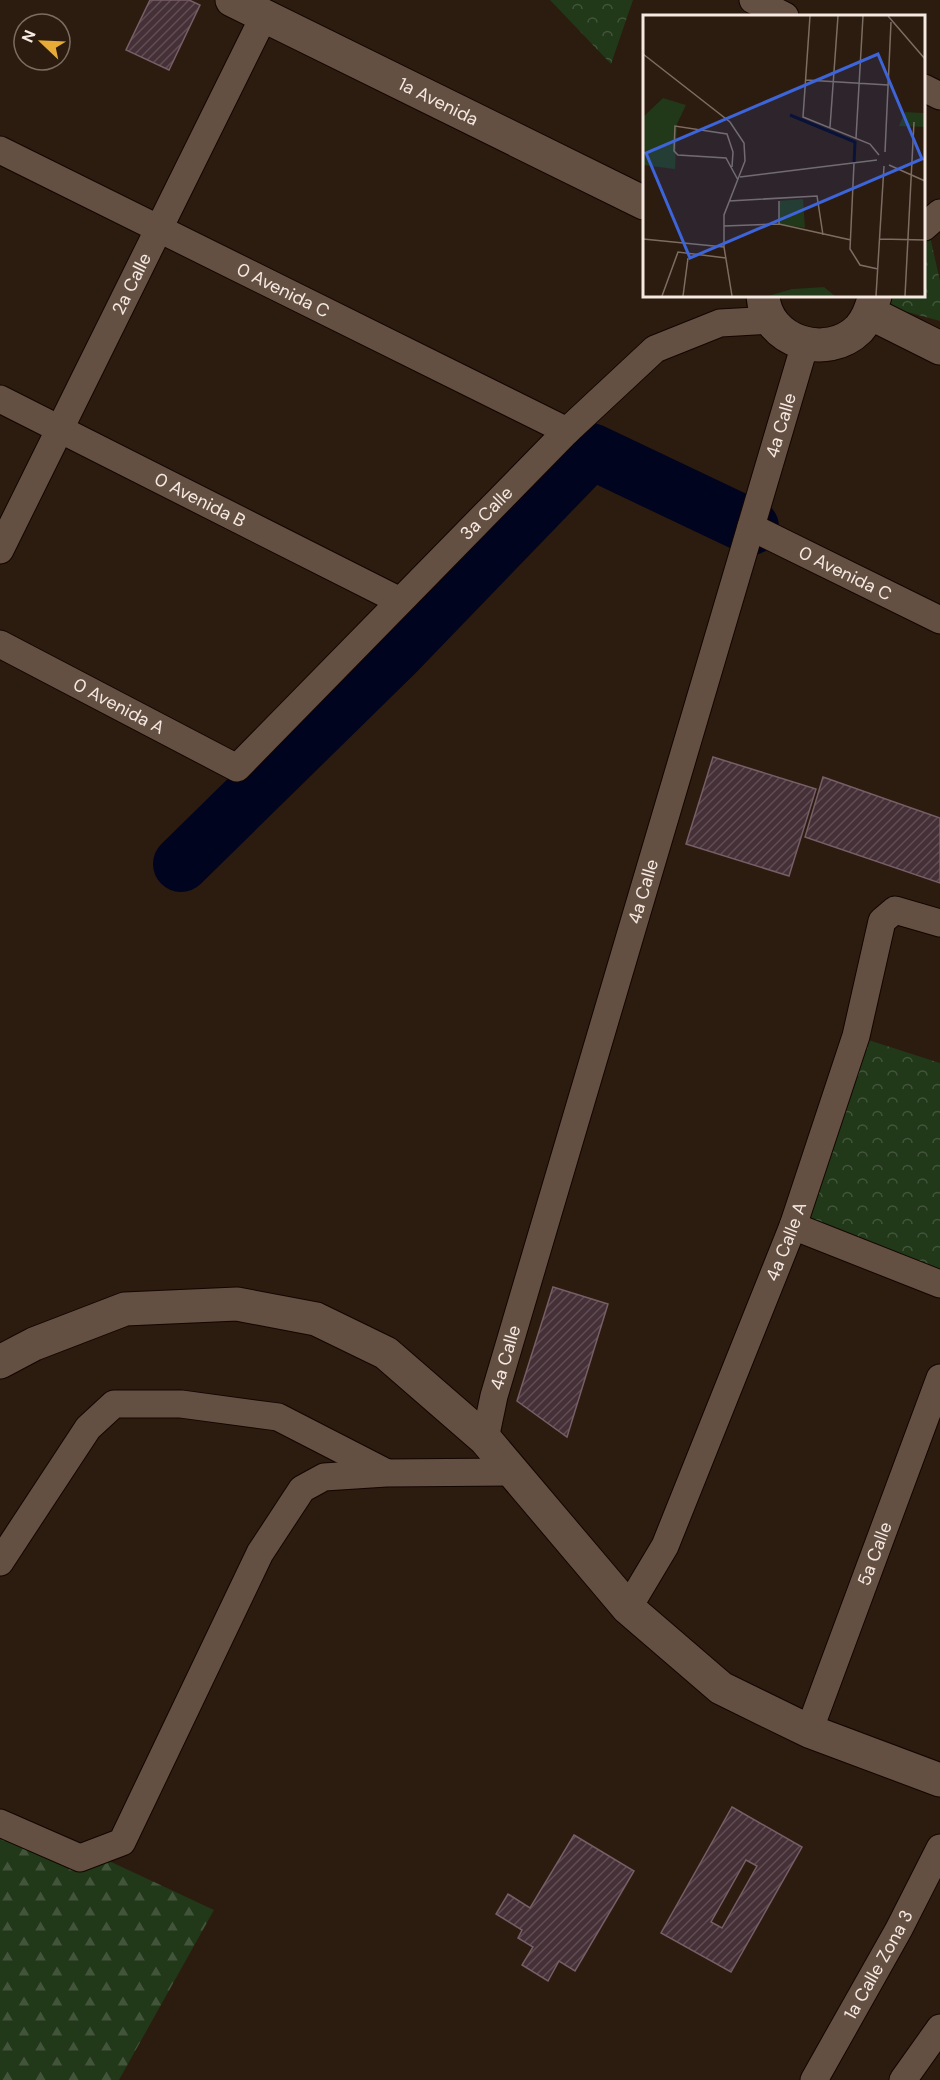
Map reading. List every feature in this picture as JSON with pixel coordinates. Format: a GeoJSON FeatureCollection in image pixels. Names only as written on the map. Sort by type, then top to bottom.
{"type":"FeatureCollection","features":[{"type":"Feature","properties":{"kind":"main road","name":"1a Avenida"},"geometry":{"type":"LineString","coordinates":[[232,0],[643,202]]}},
{"type":"Feature","properties":{"kind":"main road"},"geometry":{"type":"LineString","coordinates":[[767,308],[786,335],[804,344],[824,345],[843,340],[858,329],[872,304],[940,348]]}},
{"type":"Feature","properties":{"kind":"main road"},"geometry":{"type":"LineString","coordinates":[[0,1362],[34,1344],[125,1309],[237,1304],[316,1319],[386,1353],[485,1439],[628,1608],[721,1688],[809,1731],[940,1780]]}},
{"type":"Feature","properties":{"kind":"street"},"geometry":{"type":"LineString","coordinates":[[753,0],[783,15]]}},
{"type":"Feature","properties":{"kind":"street","name":"2a Calle"},"geometry":{"type":"LineString","coordinates":[[0,550],[264,16]]}},
{"type":"Feature","properties":{"kind":"street"},"geometry":{"type":"LineString","coordinates":[[925,88],[940,96]]}},
{"type":"Feature","properties":{"kind":"street","name":"0 Avenida C"},"geometry":{"type":"LineString","coordinates":[[0,150],[567,431]]}},
{"type":"Feature","properties":{"kind":"street"},"geometry":{"type":"LineString","coordinates":[[925,226],[940,213]]}},
{"type":"Feature","properties":{"kind":"street","name":"3a Calle"},"geometry":{"type":"LineString","coordinates":[[237,768],[567,431],[655,349],[720,323],[767,308]]}},
{"type":"Feature","properties":{"kind":"street","name":"4a Calle"},"geometry":{"type":"LineString","coordinates":[[485,1439],[494,1396],[804,344]]}},
{"type":"Feature","properties":{"kind":"street","name":"0 Avenida B"},"geometry":{"type":"LineString","coordinates":[[0,399],[400,601]]}},
{"type":"Feature","properties":{"kind":"street","name":"0 Avenida C"},"geometry":{"type":"LineString","coordinates":[[751,527],[940,620]]}},
{"type":"Feature","properties":{"kind":"street","name":"0 Avenida A"},"geometry":{"type":"LineString","coordinates":[[0,644],[237,768]]}},
{"type":"Feature","properties":{"kind":"street","name":"4a Calle A"},"geometry":{"type":"LineString","coordinates":[[628,1608],[665,1546],[794,1226],[856,1036],[882,921],[895,910],[940,923]]}},
{"type":"Feature","properties":{"kind":"street"},"geometry":{"type":"LineString","coordinates":[[794,1226],[940,1284]]}},
{"type":"Feature","properties":{"kind":"street","name":"5a Calle"},"geometry":{"type":"LineString","coordinates":[[809,1731],[940,1378]]}},
{"type":"Feature","properties":{"kind":"street"},"geometry":{"type":"LineString","coordinates":[[0,1562],[88,1428],[114,1404],[181,1404],[278,1417],[386,1473]]}},
{"type":"Feature","properties":{"kind":"street"},"geometry":{"type":"LineString","coordinates":[[0,1823],[80,1858],[122,1842],[260,1553],[302,1488],[324,1477],[386,1473],[513,1472]]}},
{"type":"Feature","properties":{"kind":"street","name":"1a Calle Zona 3"},"geometry":{"type":"LineString","coordinates":[[814,2080],[899,1929],[940,1848]]}},
{"type":"Feature","properties":{"kind":"street"},"geometry":{"type":"LineString","coordinates":[[903,2080],[940,2028]]}},
{"type":"Feature","properties":{"kind":"green space"},"geometry":{"type":"Polygon","coordinates":[[[550,0],[633,0],[611,64],[550,0]]]}},
{"type":"Feature","properties":{"kind":"green space"},"geometry":{"type":"Polygon","coordinates":[[[929,232],[940,281],[940,321],[878,304],[877,297],[925,297],[925,235],[929,232]]]}},
{"type":"Feature","properties":{"kind":"green space"},"geometry":{"type":"Polygon","coordinates":[[[856,1036],[940,1063],[940,1284],[793,1226],[856,1036]]]}},
{"type":"Feature","properties":{"kind":"green space"},"geometry":{"type":"Polygon","coordinates":[[[0,1810],[214,1910],[119,2080],[0,2080],[0,1810]]]}},
{"type":"Feature","properties":{"kind":"building"},"geometry":{"type":"Polygon","coordinates":[[[150,0],[189,0],[200,5],[169,70],[126,50],[150,0]]]}},
{"type":"Feature","properties":{"kind":"building"},"geometry":{"type":"Polygon","coordinates":[[[713,757],[816,789],[789,876],[686,844],[713,757]]]}},
{"type":"Feature","properties":{"kind":"building"},"geometry":{"type":"Polygon","coordinates":[[[823,777],[940,818],[940,883],[805,837],[823,777]]]}},
{"type":"Feature","properties":{"kind":"building"},"geometry":{"type":"Polygon","coordinates":[[[553,1287],[608,1304],[567,1437],[517,1401],[553,1287]]]}},
{"type":"Feature","properties":{"kind":"building"},"geometry":{"type":"Polygon","coordinates":[[[732,1807],[802,1847],[731,1972],[661,1933],[732,1807]],[[746,1860],[711,1922],[722,1928],[757,1866],[746,1860]]]}},
{"type":"Feature","properties":{"kind":"building"},"geometry":{"type":"Polygon","coordinates":[[[574,1835],[634,1871],[575,1971],[559,1961],[548,1981],[522,1965],[533,1947],[518,1938],[522,1930],[496,1914],[508,1894],[530,1908],[574,1835]]]}},
{"type":"Feature","properties":{"kind":"waterway"},"geometry":{"type":"LineString","coordinates":[[181,864],[395,654],[591,451],[751,527]]}}]}
